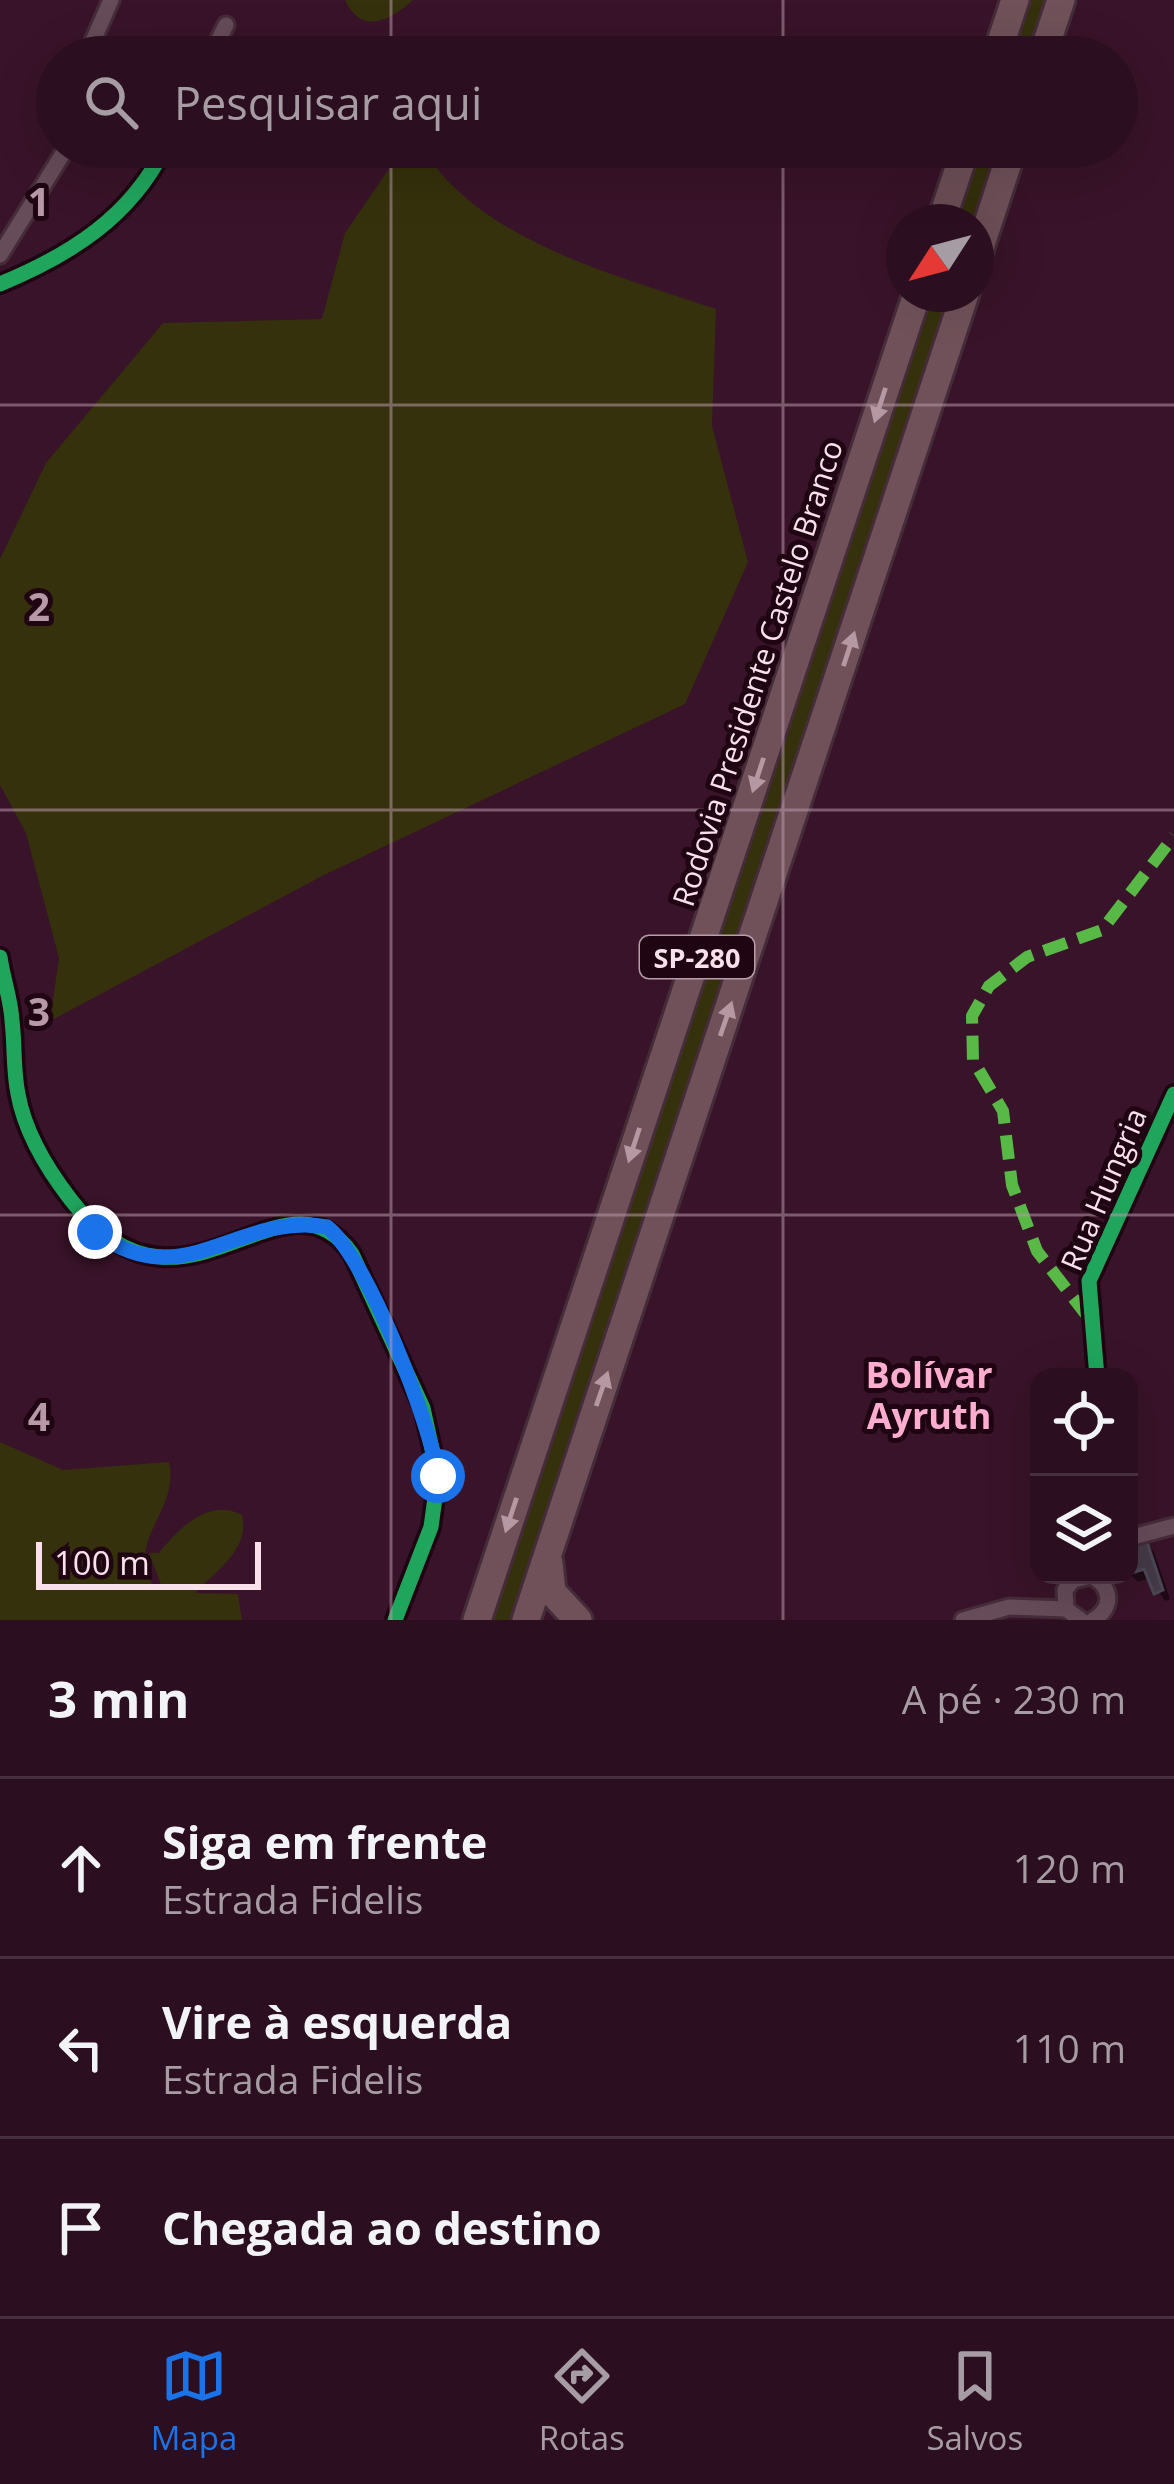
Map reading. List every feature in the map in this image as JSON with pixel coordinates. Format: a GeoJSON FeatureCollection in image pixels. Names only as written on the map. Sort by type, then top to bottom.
{"type":"FeatureCollection","features":[{"type":"Feature","properties":{"kind":"highway"},"geometry":{"type":"LineString","coordinates":[[1003,36],[1015,0]]}},
{"type":"Feature","properties":{"kind":"highway"},"geometry":{"type":"LineString","coordinates":[[1049,36],[1061,0]]}},
{"type":"Feature","properties":{"kind":"highway"},"geometry":{"type":"LineString","coordinates":[[947,204],[959,168]]}},
{"type":"Feature","properties":{"kind":"highway"},"geometry":{"type":"LineString","coordinates":[[994,205],[1006,168]]}},
{"type":"Feature","properties":{"kind":"highway","name":"Rodovia Presidente Castelo Branco"},"geometry":{"type":"LineString","coordinates":[[481,1606],[911,312]]}},
{"type":"Feature","properties":{"kind":"highway","name":"SP-280"},"geometry":{"type":"LineString","coordinates":[[526,1620],[959,312]]}},
{"type":"Feature","properties":{"kind":"highway"},"geometry":{"type":"LineString","coordinates":[[548,1550],[552,1592],[578,1620]]}},
{"type":"Feature","properties":{"kind":"highway"},"geometry":{"type":"LineString","coordinates":[[460,1620],[481,1606]]}},
{"type":"Feature","properties":{"kind":"street"},"geometry":{"type":"LineString","coordinates":[[95,36],[111,0]]}},
{"type":"Feature","properties":{"kind":"street"},"geometry":{"type":"LineString","coordinates":[[220,36],[226,25]]}},
{"type":"Feature","properties":{"kind":"street"},"geometry":{"type":"LineString","coordinates":[[0,255],[54,168]]}},
{"type":"Feature","properties":{"kind":"street"},"geometry":{"type":"LineString","coordinates":[[0,284],[48,264],[132,204],[153,168]]}},
{"type":"Feature","properties":{"kind":"street"},"geometry":{"type":"LineString","coordinates":[[0,958],[12,1016],[18,1094],[34,1144],[95,1232],[118,1249],[175,1260],[290,1223],[314,1225],[327,1227],[352,1254],[423,1408],[438,1476],[431,1527],[395,1620]]}},
{"type":"Feature","properties":{"kind":"street","name":"Rua Hungria"},"geometry":{"type":"LineString","coordinates":[[1096,1368],[1089,1281],[1174,1094]]}},
{"type":"Feature","properties":{"kind":"street"},"geometry":{"type":"LineString","coordinates":[[963,1620],[1026,1606],[1067,1584]]}},
{"type":"Feature","properties":{"kind":"street"},"geometry":{"type":"LineString","coordinates":[[1066,1609],[1071,1584]]}},
{"type":"Feature","properties":{"kind":"street"},"geometry":{"type":"LineString","coordinates":[[1098,1619],[1108,1597],[1101,1584]]}},
{"type":"Feature","properties":{"kind":"street"},"geometry":{"type":"LineString","coordinates":[[1026,1606],[1066,1609],[1081,1620]]}},
{"type":"Feature","properties":{"kind":"shaded area"},"geometry":{"type":"Polygon","coordinates":[[[345,0],[413,0],[385,19],[368,21],[359,18],[345,0]]]}},
{"type":"Feature","properties":{"kind":"shaded area"},"geometry":{"type":"Polygon","coordinates":[[[1027,0],[1049,0],[1038,36],[1015,36],[1027,0]]]}},
{"type":"Feature","properties":{"kind":"shaded area"},"geometry":{"type":"Polygon","coordinates":[[[390,168],[438,168],[478,208],[553,251],[716,309],[712,426],[748,562],[685,704],[324,875],[50,1021],[59,958],[26,833],[0,785],[0,559],[46,463],[163,323],[322,319],[345,233],[390,168]]]}},
{"type":"Feature","properties":{"kind":"shaded area"},"geometry":{"type":"Polygon","coordinates":[[[972,168],[994,168],[982,204],[960,204],[972,168]]]}},
{"type":"Feature","properties":{"kind":"shaded area"},"geometry":{"type":"Polygon","coordinates":[[[924,312],[946,312],[514,1620],[493,1620],[924,312]]]}},
{"type":"Feature","properties":{"kind":"shaded area"},"geometry":{"type":"Polygon","coordinates":[[[0,1442],[63,1470],[169,1462],[167,1497],[145,1556],[156,1590],[162,1587],[149,1553],[159,1553],[185,1525],[207,1513],[230,1510],[242,1515],[236,1549],[195,1593],[238,1594],[242,1620],[0,1620],[0,1442]]]}},
{"type":"Feature","properties":{"kind":"building"},"geometry":{"type":"Polygon","coordinates":[[[1146,1539],[1163,1590],[1154,1594],[1144,1569],[1138,1571],[1138,1544],[1146,1539]]]}},
{"type":"Feature","properties":{"kind":"marked path"},"geometry":{"type":"LineString","coordinates":[[1088,1317],[1037,1251],[1012,1185],[1003,1111],[973,1060],[972,1016],[989,986],[1027,957],[1102,930],[1174,836]]}},
{"type":"Feature","properties":{"kind":"cycle path"},"geometry":{"type":"LineString","coordinates":[[0,284],[51,260],[96,231],[135,194],[153,168]]}},
{"type":"Feature","properties":{"kind":"cycle path"},"geometry":{"type":"LineString","coordinates":[[0,957],[11,1013],[16,1085],[26,1123],[62,1188],[112,1240],[152,1256],[191,1255],[294,1224],[324,1229],[352,1254],[423,1408],[438,1476],[431,1527],[395,1620]]}},
{"type":"Feature","properties":{"kind":"cycle path"},"geometry":{"type":"LineString","coordinates":[[1096,1368],[1089,1281],[1174,1094]]}},
{"type":"Feature","properties":{"kind":"district","name":"Bolívar Ayruth"},"geometry":{"type":"Point","coordinates":[929,1394]}},
{"type":"Feature","properties":{"kind":"route"},"geometry":{"type":"LineString","coordinates":[[95,1232],[118,1249],[175,1260],[290,1223],[327,1227],[352,1254],[423,1408],[438,1476]]}}]}
